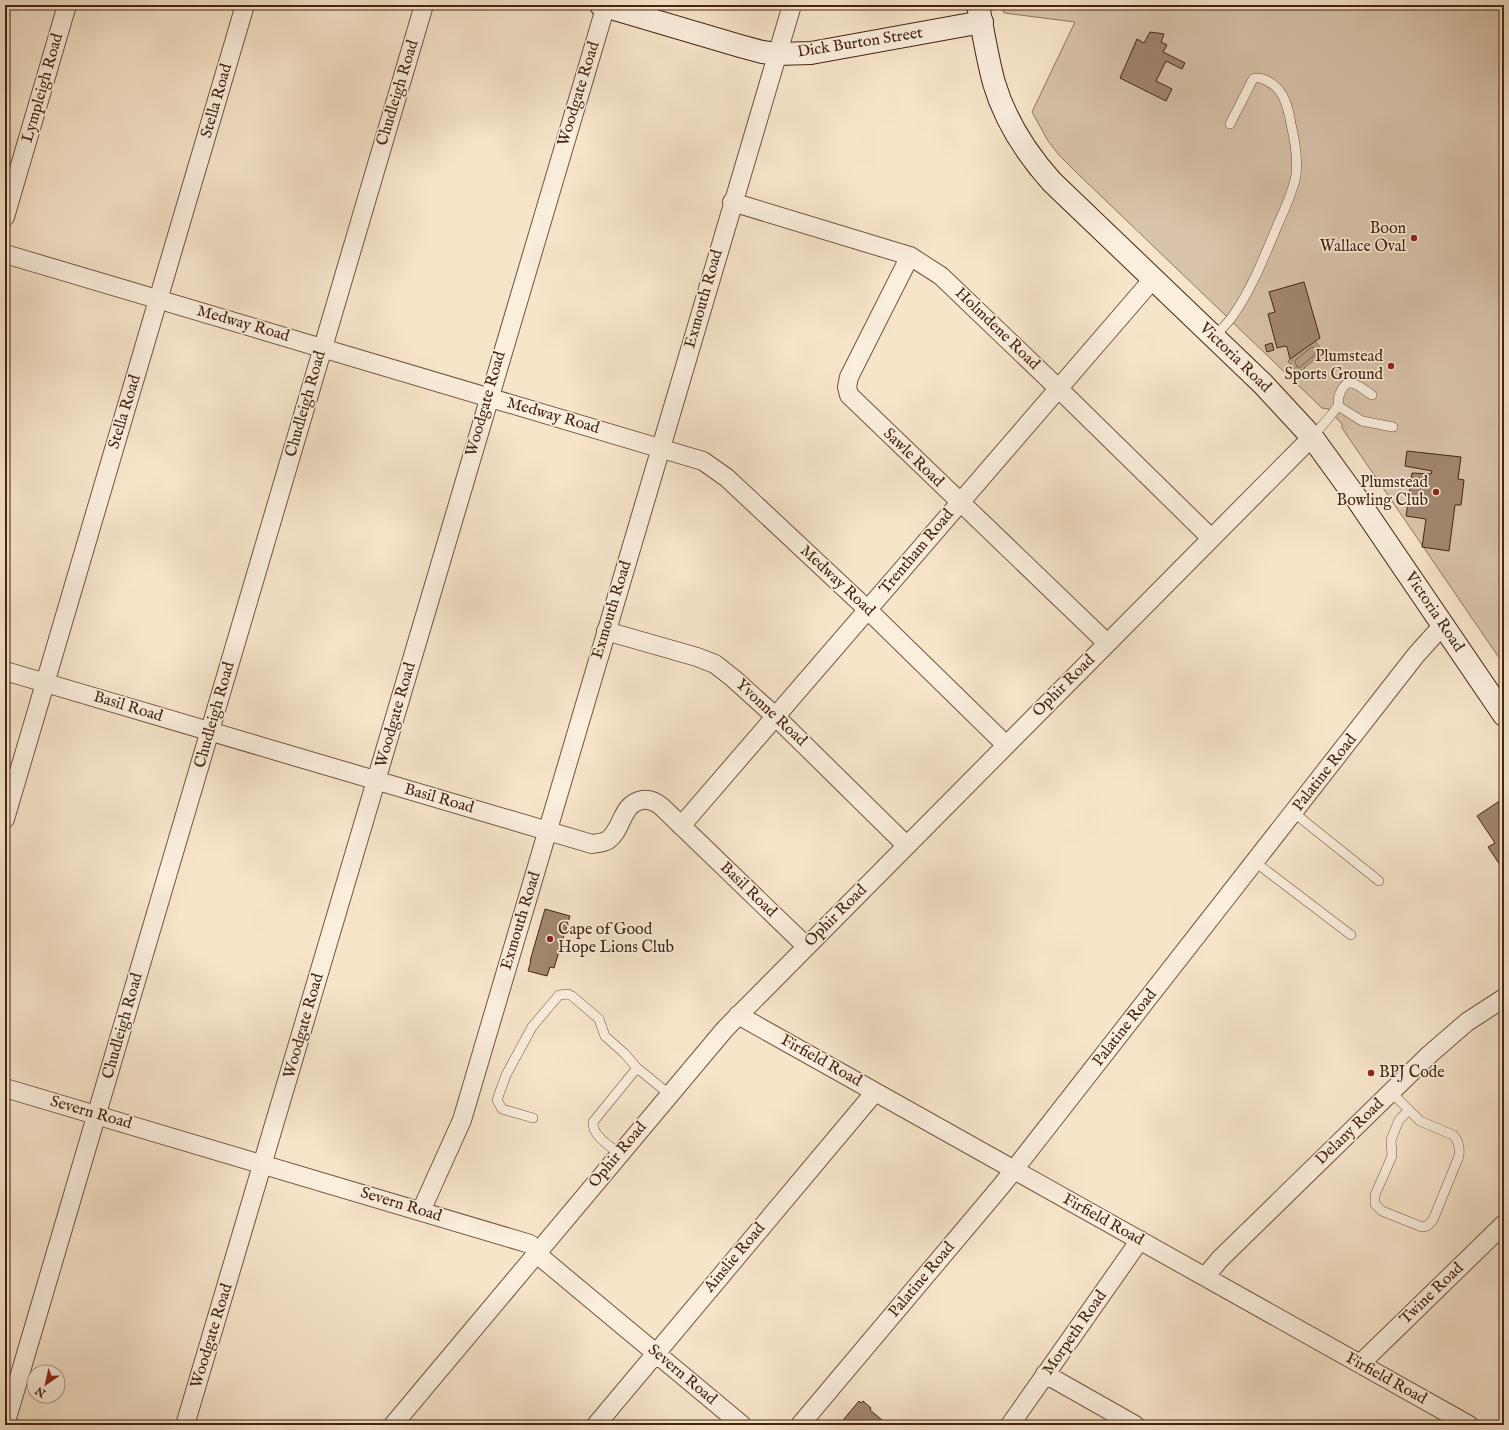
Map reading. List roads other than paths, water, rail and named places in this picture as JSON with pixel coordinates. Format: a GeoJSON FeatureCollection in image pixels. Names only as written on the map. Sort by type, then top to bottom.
{"type":"FeatureCollection","features":[{"type":"Feature","properties":{"kind":"street","name":"Lympleigh Road"},"geometry":{"type":"LineString","coordinates":[[5,217],[67,5]]}},
{"type":"Feature","properties":{"kind":"street","name":"Stella Road"},"geometry":{"type":"LineString","coordinates":[[5,819],[245,5]]}},
{"type":"Feature","properties":{"kind":"street","name":"Chudleigh Road"},"geometry":{"type":"LineString","coordinates":[[5,1425],[424,5]]}},
{"type":"Feature","properties":{"kind":"street","name":"Dick Burton Street"},"geometry":{"type":"LineString","coordinates":[[604,5],[740,46],[762,52],[777,54],[811,53],[980,14]]}},
{"type":"Feature","properties":{"kind":"street","name":"Woodgate Road"},"geometry":{"type":"LineString","coordinates":[[186,1425],[604,5]]}},
{"type":"Feature","properties":{"kind":"street","name":"Exmouth Road"},"geometry":{"type":"LineString","coordinates":[[421,1211],[462,1120],[661,448],[732,202],[792,5]]}},
{"type":"Feature","properties":{"kind":"street","name":"Victoria Road"},"geometry":{"type":"LineString","coordinates":[[980,14],[991,68],[999,96],[1011,125],[1029,154],[1052,182],[1262,384],[1312,437],[1358,499],[1504,715]]}},
{"type":"Feature","properties":{"kind":"street","name":"Holmdene Road"},"geometry":{"type":"LineString","coordinates":[[732,202],[910,256],[941,276],[1060,389],[1212,538]]}},
{"type":"Feature","properties":{"kind":"street","name":"Medway Road"},"geometry":{"type":"LineString","coordinates":[[5,254],[703,461],[718,470],[868,610],[1006,745]]}},
{"type":"Feature","properties":{"kind":"street","name":"Sawle Road"},"geometry":{"type":"LineString","coordinates":[[910,256],[850,377],[848,382],[849,396],[1107,643]]}},
{"type":"Feature","properties":{"kind":"street","name":"Trentham Road"},"geometry":{"type":"LineString","coordinates":[[682,826],[960,502],[1060,389],[1153,279]]}},
{"type":"Feature","properties":{"kind":"street","name":"Ophir Road"},"geometry":{"type":"LineString","coordinates":[[393,1425],[724,1029],[1312,437]]}},
{"type":"Feature","properties":{"kind":"street","name":"Palatine Road"},"geometry":{"type":"LineString","coordinates":[[800,1425],[1014,1170],[1416,655],[1443,625]]}},
{"type":"Feature","properties":{"kind":"street","name":"Yvonne Road"},"geometry":{"type":"LineString","coordinates":[[606,631],[697,657],[715,664],[776,716],[906,845]]}},
{"type":"Feature","properties":{"kind":"street","name":"Basil Road"},"geometry":{"type":"LineString","coordinates":[[5,671],[592,844],[602,842],[611,837],[630,806],[640,800],[646,800],[657,804],[682,826],[806,946]]}},
{"type":"Feature","properties":{"kind":"street","name":"Delany Road"},"geometry":{"type":"LineString","coordinates":[[1205,1277],[1220,1259],[1446,1040],[1467,1022],[1504,998]]}},
{"type":"Feature","properties":{"kind":"street","name":"Firfield Road"},"geometry":{"type":"LineString","coordinates":[[738,1015],[1469,1425]]}},
{"type":"Feature","properties":{"kind":"street","name":"Severn Road"},"geometry":{"type":"LineString","coordinates":[[5,1088],[530,1244],[544,1260],[742,1425]]}},
{"type":"Feature","properties":{"kind":"street","name":"Ainslie Road"},"geometry":{"type":"LineString","coordinates":[[596,1425],[875,1092]]}},
{"type":"Feature","properties":{"kind":"street","name":"Twine Road"},"geometry":{"type":"LineString","coordinates":[[1360,1364],[1504,1224]]}},
{"type":"Feature","properties":{"kind":"street","name":"Morpeth Road"},"geometry":{"type":"LineString","coordinates":[[1010,1425],[1140,1240]]}},
{"type":"Feature","properties":{"kind":"street"},"geometry":{"type":"LineString","coordinates":[[1045,1374],[1135,1425]]}},
{"type":"Feature","properties":{"kind":"lane"},"geometry":{"type":"LineString","coordinates":[[1214,337],[1232,317],[1254,279],[1294,185],[1297,165],[1289,112],[1282,94],[1274,85],[1261,78],[1253,79],[1230,124]]}},
{"type":"Feature","properties":{"kind":"lane"},"geometry":{"type":"LineString","coordinates":[[1312,437],[1338,406],[1339,394],[1348,382],[1354,383],[1372,395]]}},
{"type":"Feature","properties":{"kind":"lane"},"geometry":{"type":"LineString","coordinates":[[1338,406],[1362,421],[1393,427]]}},
{"type":"Feature","properties":{"kind":"lane"},"geometry":{"type":"LineString","coordinates":[[1293,812],[1378,880]]}},
{"type":"Feature","properties":{"kind":"lane"},"geometry":{"type":"LineString","coordinates":[[1255,862],[1351,935]]}},
{"type":"Feature","properties":{"kind":"lane"},"geometry":{"type":"LineString","coordinates":[[532,1118],[502,1109],[497,1100],[498,1095],[506,1075],[532,1026],[559,995],[568,994],[572,996],[597,1017],[605,1036],[625,1054],[636,1068],[669,1094]]}},
{"type":"Feature","properties":{"kind":"lane"},"geometry":{"type":"LineString","coordinates":[[620,1154],[597,1135],[593,1127],[593,1122],[636,1068]]}},
{"type":"Feature","properties":{"kind":"lane"},"geometry":{"type":"LineString","coordinates":[[1391,1092],[1409,1110],[1420,1121],[1453,1134],[1457,1139],[1459,1149],[1458,1156],[1433,1220],[1427,1226],[1422,1227],[1378,1208],[1374,1200],[1391,1158],[1391,1140],[1399,1120],[1409,1110]]}},
{"type":"Feature","properties":{"kind":"water"},"geometry":{"type":"Polygon","coordinates":[[[1314,340],[1324,352],[1304,368],[1305,370],[1299,375],[1288,361],[1314,340]]]}},
{"type":"Feature","properties":{"kind":"place","name":"Boon Wallace Oval"},"geometry":{"type":"Point","coordinates":[1414,238]}},
{"type":"Feature","properties":{"kind":"place","name":"Plumstead Sports Ground"},"geometry":{"type":"Point","coordinates":[1391,366]}},
{"type":"Feature","properties":{"kind":"place","name":"Plumstead Bowling Club"},"geometry":{"type":"Point","coordinates":[1436,492]}},
{"type":"Feature","properties":{"kind":"place","name":"Cape of Good Hope Lions Club"},"geometry":{"type":"Point","coordinates":[550,939]}},
{"type":"Feature","properties":{"kind":"place","name":"BPJ Code"},"geometry":{"type":"Point","coordinates":[1371,1073]}}]}
